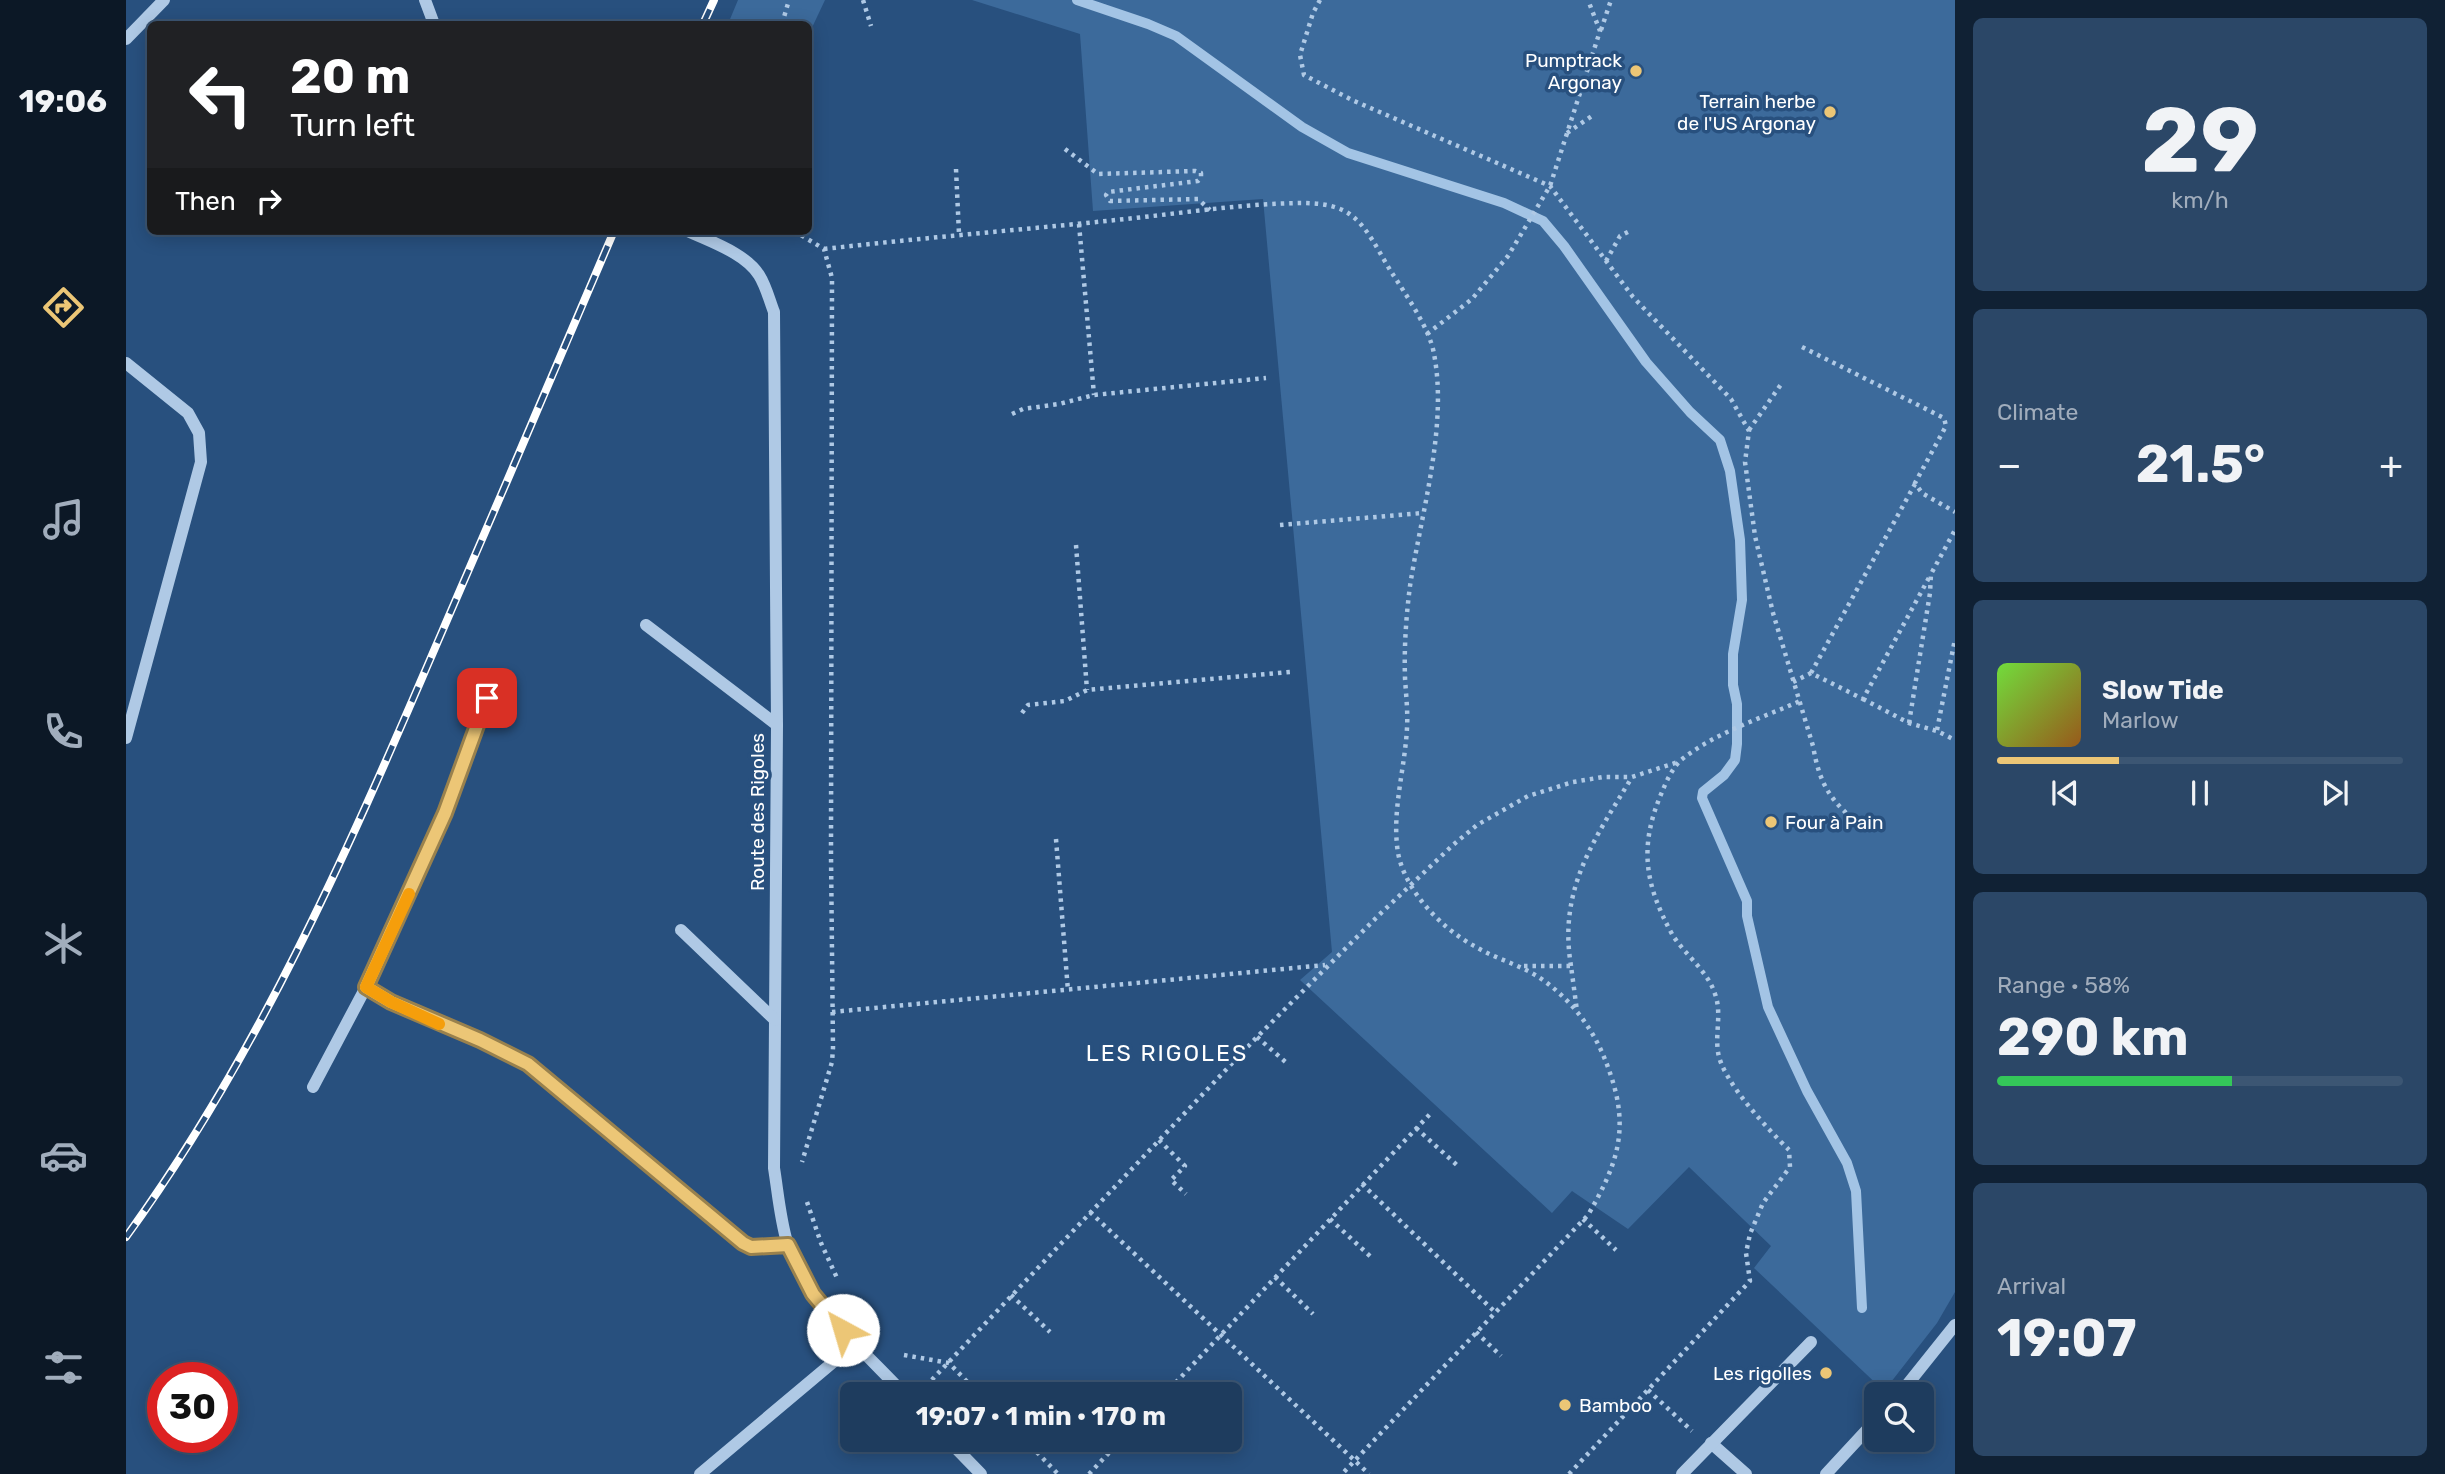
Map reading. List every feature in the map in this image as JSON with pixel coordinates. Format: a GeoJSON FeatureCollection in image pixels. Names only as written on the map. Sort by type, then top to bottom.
{"type":"FeatureCollection","features":[{"type":"Feature","properties":{"kind":"street"},"geometry":{"type":"LineString","coordinates":[[126,39],[163,0]]}},
{"type":"Feature","properties":{"kind":"street"},"geometry":{"type":"LineString","coordinates":[[425,0],[433,21]]}},
{"type":"Feature","properties":{"kind":"street","name":"Route des Rigoles"},"geometry":{"type":"LineString","coordinates":[[696,235],[737,256],[757,272],[774,312],[777,725],[775,1168],[781,1217],[788,1245],[813,1294],[893,1382]]}},
{"type":"Feature","properties":{"kind":"street"},"geometry":{"type":"LineString","coordinates":[[126,363],[188,413],[199,433],[201,462],[126,738]]}},
{"type":"Feature","properties":{"kind":"street"},"geometry":{"type":"LineString","coordinates":[[646,625],[777,725]]}},
{"type":"Feature","properties":{"kind":"street"},"geometry":{"type":"LineString","coordinates":[[313,1087],[366,987],[445,813],[487,698]]}},
{"type":"Feature","properties":{"kind":"street"},"geometry":{"type":"LineString","coordinates":[[681,930],[775,1020]]}},
{"type":"Feature","properties":{"kind":"street"},"geometry":{"type":"LineString","coordinates":[[366,987],[391,1002],[528,1064],[743,1243],[751,1247],[788,1245]]}},
{"type":"Feature","properties":{"kind":"street"},"geometry":{"type":"LineString","coordinates":[[1910,1382],[1953,1332]]}},
{"type":"Feature","properties":{"kind":"street"},"geometry":{"type":"LineString","coordinates":[[1682,1474],[1811,1342]]}},
{"type":"Feature","properties":{"kind":"street"},"geometry":{"type":"LineString","coordinates":[[700,1474],[856,1343]]}},
{"type":"Feature","properties":{"kind":"street"},"geometry":{"type":"LineString","coordinates":[[1826,1474],[1864,1433]]}},
{"type":"Feature","properties":{"kind":"street"},"geometry":{"type":"LineString","coordinates":[[1710,1445],[1746,1474]]}},
{"type":"Feature","properties":{"kind":"street"},"geometry":{"type":"LineString","coordinates":[[960,1452],[981,1474]]}},
{"type":"Feature","properties":{"kind":"path"},"geometry":{"type":"LineString","coordinates":[[783,21],[789,0]]}},
{"type":"Feature","properties":{"kind":"path"},"geometry":{"type":"LineString","coordinates":[[863,0],[871,26]]}},
{"type":"Feature","properties":{"kind":"path"},"geometry":{"type":"LineString","coordinates":[[1320,0],[1313,13],[1300,55],[1304,75],[1341,95],[1550,186],[1633,297],[1731,399],[1749,431]]}},
{"type":"Feature","properties":{"kind":"path"},"geometry":{"type":"LineString","coordinates":[[1588,0],[1600,31]]}},
{"type":"Feature","properties":{"kind":"path"},"geometry":{"type":"LineString","coordinates":[[1427,334],[1472,299],[1508,256],[1550,186],[1611,0]]}},
{"type":"Feature","properties":{"kind":"path"},"geometry":{"type":"LineString","coordinates":[[1566,133],[1592,116]]}},
{"type":"Feature","properties":{"kind":"path"},"geometry":{"type":"LineString","coordinates":[[1065,149],[1098,174],[1201,173],[1198,180],[1108,192],[1106,195],[1110,201],[1198,199],[1210,211]]}},
{"type":"Feature","properties":{"kind":"path"},"geometry":{"type":"LineString","coordinates":[[956,169],[959,234]]}},
{"type":"Feature","properties":{"kind":"path"},"geometry":{"type":"LineString","coordinates":[[801,235],[824,249],[1300,203],[1339,208],[1364,228],[1427,334],[1434,352],[1438,391],[1432,462],[1408,609],[1405,671],[1407,734],[1396,825],[1397,848],[1410,887],[1458,936],[1497,957],[1523,966],[1546,982],[1577,1011],[1598,1042],[1616,1090],[1620,1106],[1620,1142],[1604,1187],[1583,1219],[1342,1474]]}},
{"type":"Feature","properties":{"kind":"path"},"geometry":{"type":"LineString","coordinates":[[1079,224],[1094,395]]}},
{"type":"Feature","properties":{"kind":"path"},"geometry":{"type":"LineString","coordinates":[[1606,261],[1620,236],[1628,232]]}},
{"type":"Feature","properties":{"kind":"path"},"geometry":{"type":"LineString","coordinates":[[802,1166],[807,1141],[832,1062],[832,278],[824,249]]}},
{"type":"Feature","properties":{"kind":"path"},"geometry":{"type":"LineString","coordinates":[[1793,682],[1811,673],[1946,426],[1944,418],[1802,347]]}},
{"type":"Feature","properties":{"kind":"path"},"geometry":{"type":"LineString","coordinates":[[1012,414],[1023,408],[1059,404],[1094,395],[1266,378]]}},
{"type":"Feature","properties":{"kind":"path"},"geometry":{"type":"LineString","coordinates":[[1782,383],[1749,431],[1745,462],[1755,536],[1773,613],[1814,746],[1821,782],[1845,813],[1864,828]]}},
{"type":"Feature","properties":{"kind":"path"},"geometry":{"type":"LineString","coordinates":[[1915,483],[1922,493],[1955,512]]}},
{"type":"Feature","properties":{"kind":"path"},"geometry":{"type":"LineString","coordinates":[[1280,525],[1423,513]]}},
{"type":"Feature","properties":{"kind":"path"},"geometry":{"type":"LineString","coordinates":[[1863,699],[1955,530]]}},
{"type":"Feature","properties":{"kind":"path"},"geometry":{"type":"LineString","coordinates":[[1076,545],[1087,690]]}},
{"type":"Feature","properties":{"kind":"path"},"geometry":{"type":"LineString","coordinates":[[1909,723],[1931,574]]}},
{"type":"Feature","properties":{"kind":"path"},"geometry":{"type":"LineString","coordinates":[[1937,731],[1955,639]]}},
{"type":"Feature","properties":{"kind":"path"},"geometry":{"type":"LineString","coordinates":[[1022,713],[1028,705],[1065,701],[1087,690],[1290,672]]}},
{"type":"Feature","properties":{"kind":"path"},"geometry":{"type":"LineString","coordinates":[[1811,673],[1909,723],[1937,731],[1955,740]]}},
{"type":"Feature","properties":{"kind":"path"},"geometry":{"type":"LineString","coordinates":[[930,1382],[1327,965],[1477,825],[1528,796],[1573,782],[1632,776],[1678,762],[1713,738],[1800,701]]}},
{"type":"Feature","properties":{"kind":"path"},"geometry":{"type":"LineString","coordinates":[[1569,1474],[1750,1281],[1746,1253],[1750,1234],[1763,1203],[1790,1167],[1789,1150],[1765,1126],[1718,1055],[1719,1019],[1715,992],[1672,935],[1649,877],[1646,860],[1651,824],[1664,788],[1678,762]]}},
{"type":"Feature","properties":{"kind":"path"},"geometry":{"type":"LineString","coordinates":[[1577,1011],[1568,934],[1578,878],[1591,845],[1632,776]]}},
{"type":"Feature","properties":{"kind":"path"},"geometry":{"type":"LineString","coordinates":[[1056,839],[1068,991]]}},
{"type":"Feature","properties":{"kind":"path"},"geometry":{"type":"LineString","coordinates":[[832,1012],[1327,965]]}},
{"type":"Feature","properties":{"kind":"path"},"geometry":{"type":"LineString","coordinates":[[1523,966],[1571,966]]}},
{"type":"Feature","properties":{"kind":"path"},"geometry":{"type":"LineString","coordinates":[[1257,1037],[1289,1065]]}},
{"type":"Feature","properties":{"kind":"path"},"geometry":{"type":"LineString","coordinates":[[1176,1382],[1430,1114]]}},
{"type":"Feature","properties":{"kind":"path"},"geometry":{"type":"LineString","coordinates":[[1416,1128],[1458,1166]]}},
{"type":"Feature","properties":{"kind":"path"},"geometry":{"type":"LineString","coordinates":[[1159,1140],[1185,1166],[1171,1180],[1186,1194]]}},
{"type":"Feature","properties":{"kind":"path"},"geometry":{"type":"LineString","coordinates":[[1362,1184],[1495,1312]]}},
{"type":"Feature","properties":{"kind":"path"},"geometry":{"type":"LineString","coordinates":[[805,1194],[821,1244],[840,1282]]}},
{"type":"Feature","properties":{"kind":"path"},"geometry":{"type":"LineString","coordinates":[[1090,1212],[1369,1474]]}},
{"type":"Feature","properties":{"kind":"path"},"geometry":{"type":"LineString","coordinates":[[1330,1219],[1371,1257]]}},
{"type":"Feature","properties":{"kind":"path"},"geometry":{"type":"LineString","coordinates":[[1583,1219],[1616,1250]]}},
{"type":"Feature","properties":{"kind":"path"},"geometry":{"type":"LineString","coordinates":[[1275,1277],[1313,1314]]}},
{"type":"Feature","properties":{"kind":"path"},"geometry":{"type":"LineString","coordinates":[[1010,1295],[1050,1332]]}},
{"type":"Feature","properties":{"kind":"path"},"geometry":{"type":"LineString","coordinates":[[1476,1332],[1502,1356]]}},
{"type":"Feature","properties":{"kind":"path"},"geometry":{"type":"LineString","coordinates":[[900,1354],[948,1363],[967,1382]]}},
{"type":"Feature","properties":{"kind":"path"},"geometry":{"type":"LineString","coordinates":[[1648,1390],[1710,1445]]}},
{"type":"Feature","properties":{"kind":"path"},"geometry":{"type":"LineString","coordinates":[[1037,1452],[1058,1474]]}},
{"type":"Feature","properties":{"kind":"path"},"geometry":{"type":"LineString","coordinates":[[1089,1474],[1110,1452]]}},
{"type":"Feature","properties":{"kind":"shaded area"},"geometry":{"type":"Polygon","coordinates":[[[738,0],[825,0],[812,28],[812,21],[729,21],[738,0]]]}},
{"type":"Feature","properties":{"kind":"shaded area"},"geometry":{"type":"Polygon","coordinates":[[[972,0],[1955,0],[1955,1292],[1937,1323],[1891,1382],[1874,1382],[1754,1268],[1771,1246],[1689,1167],[1628,1229],[1572,1191],[1552,1213],[1300,980],[1332,952],[1263,199],[1093,211],[1080,34],[972,0]]]}},
{"type":"Feature","properties":{"kind":"waterway"},"geometry":{"type":"LineString","coordinates":[[1077,0],[1176,36],[1302,127],[1348,153],[1504,203],[1543,221],[1564,246],[1646,362],[1690,412],[1720,440],[1730,471],[1740,540],[1742,600],[1733,654],[1737,744],[1735,760],[1724,775],[1703,792],[1702,798],[1747,901],[1747,916],[1768,1007],[1807,1091],[1847,1163],[1856,1191],[1862,1308]]}},
{"type":"Feature","properties":{"kind":"railway"},"geometry":{"type":"LineString","coordinates":[[704,21],[714,0]]}},
{"type":"Feature","properties":{"kind":"railway"},"geometry":{"type":"LineString","coordinates":[[126,1237],[173,1169],[216,1099],[295,955],[331,881],[399,731],[612,235]]}},
{"type":"Feature","properties":{"kind":"slow traffic"},"geometry":{"type":"LineString","coordinates":[[409,894],[366,987],[439,1024]]}},
{"type":"Feature","properties":{"kind":"place","name":"Pumptrack Argonay"},"geometry":{"type":"Point","coordinates":[1636,71]}},
{"type":"Feature","properties":{"kind":"place","name":"Terrain herbe de l'US Argonay"},"geometry":{"type":"Point","coordinates":[1830,112]}},
{"type":"Feature","properties":{"kind":"place","name":"Four à Pain"},"geometry":{"type":"Point","coordinates":[1771,822]}},
{"type":"Feature","properties":{"kind":"place","name":"Les rigolles"},"geometry":{"type":"Point","coordinates":[1826,1373]}},
{"type":"Feature","properties":{"kind":"place","name":"Bamboo"},"geometry":{"type":"Point","coordinates":[1565,1405]}},
{"type":"Feature","properties":{"kind":"district","name":"LES RIGOLES"},"geometry":{"type":"Point","coordinates":[1167,1053]}},
{"type":"Feature","properties":{"kind":"route"},"geometry":{"type":"LineString","coordinates":[[487,698],[463,770],[445,813],[366,987],[391,1002],[528,1064],[743,1243],[751,1247],[788,1245],[813,1294],[843,1330]]}}]}
